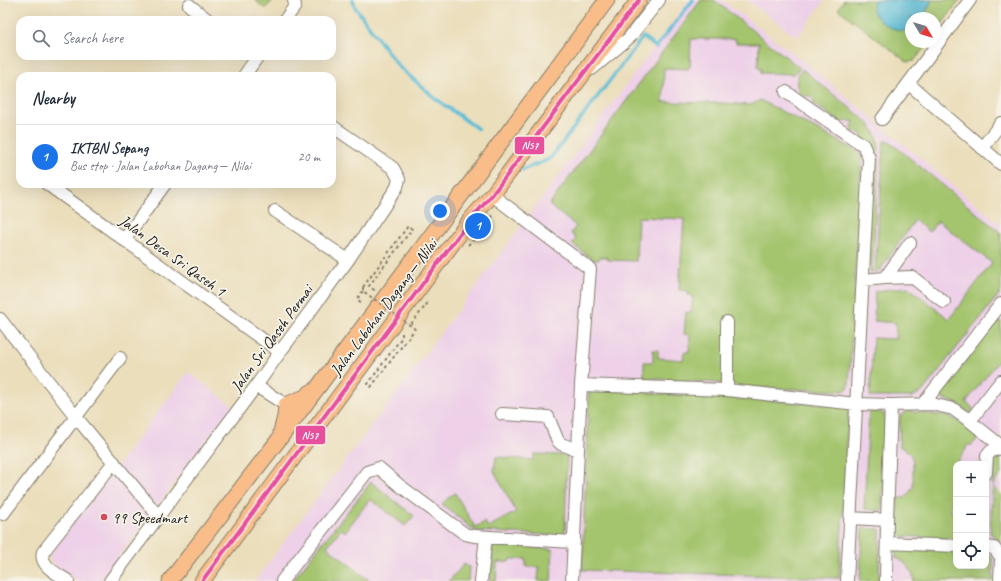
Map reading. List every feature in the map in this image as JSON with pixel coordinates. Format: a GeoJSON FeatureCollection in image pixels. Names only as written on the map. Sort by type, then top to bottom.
{"type":"FeatureCollection","features":[{"type":"Feature","properties":{"kind":"main road","name":"Jalan Labohan Dagang ‒ Nilai"},"geometry":{"type":"LineString","coordinates":[[170,581],[320,385],[607,0]]}},
{"type":"Feature","properties":{"kind":"main road","name":"Jalan Labohan Dagang ‒ Nilai"},"geometry":{"type":"LineString","coordinates":[[202,581],[470,220],[492,195],[639,0]]}},
{"type":"Feature","properties":{"kind":"main road"},"geometry":{"type":"LineString","coordinates":[[280,438],[286,405],[305,397],[320,385]]}},
{"type":"Feature","properties":{"kind":"street"},"geometry":{"type":"LineString","coordinates":[[288,16],[295,6],[294,0]]}},
{"type":"Feature","properties":{"kind":"street"},"geometry":{"type":"LineString","coordinates":[[582,77],[629,38],[659,0]]}},
{"type":"Feature","properties":{"kind":"street"},"geometry":{"type":"LineString","coordinates":[[882,119],[970,0]]}},
{"type":"Feature","properties":{"kind":"street"},"geometry":{"type":"LineString","coordinates":[[189,5],[203,16]]}},
{"type":"Feature","properties":{"kind":"street"},"geometry":{"type":"LineString","coordinates":[[247,72],[254,60]]}},
{"type":"Feature","properties":{"kind":"street"},"geometry":{"type":"LineString","coordinates":[[909,84],[1001,164]]}},
{"type":"Feature","properties":{"kind":"street"},"geometry":{"type":"LineString","coordinates":[[786,92],[863,145],[869,158],[847,581]]}},
{"type":"Feature","properties":{"kind":"street"},"geometry":{"type":"LineString","coordinates":[[982,148],[1001,123]]}},
{"type":"Feature","properties":{"kind":"street","name":"Jalan Sri Qaseh Permai"},"geometry":{"type":"LineString","coordinates":[[110,581],[159,517],[348,260],[397,186],[399,179],[393,168],[336,129]]}},
{"type":"Feature","properties":{"kind":"street","name":"Jalan Desa Sri Qaseh 1"},"geometry":{"type":"LineString","coordinates":[[52,188],[280,352]]}},
{"type":"Feature","properties":{"kind":"street"},"geometry":{"type":"LineString","coordinates":[[124,240],[162,188]]}},
{"type":"Feature","properties":{"kind":"street"},"geometry":{"type":"LineString","coordinates":[[492,195],[590,269],[581,384],[572,581]]}},
{"type":"Feature","properties":{"kind":"street"},"geometry":{"type":"LineString","coordinates":[[275,211],[348,260]]}},
{"type":"Feature","properties":{"kind":"street"},"geometry":{"type":"LineString","coordinates":[[885,278],[910,243]]}},
{"type":"Feature","properties":{"kind":"street"},"geometry":{"type":"LineString","coordinates":[[863,280],[912,277],[944,302]]}},
{"type":"Feature","properties":{"kind":"street"},"geometry":{"type":"LineString","coordinates":[[923,404],[1001,304]]}},
{"type":"Feature","properties":{"kind":"street"},"geometry":{"type":"LineString","coordinates":[[0,319],[76,417],[159,517]]}},
{"type":"Feature","properties":{"kind":"street"},"geometry":{"type":"LineString","coordinates":[[727,322],[727,390]]}},
{"type":"Feature","properties":{"kind":"street"},"geometry":{"type":"LineString","coordinates":[[3,514],[120,358]]}},
{"type":"Feature","properties":{"kind":"street"},"geometry":{"type":"LineString","coordinates":[[970,421],[1001,381]]}},
{"type":"Feature","properties":{"kind":"street"},"geometry":{"type":"LineString","coordinates":[[581,384],[727,390],[857,404],[932,404],[953,409],[1001,447],[991,451],[987,456],[987,461]]}},
{"type":"Feature","properties":{"kind":"street"},"geometry":{"type":"LineString","coordinates":[[256,386],[286,405]]}},
{"type":"Feature","properties":{"kind":"street"},"geometry":{"type":"LineString","coordinates":[[886,581],[891,405]]}},
{"type":"Feature","properties":{"kind":"street"},"geometry":{"type":"LineString","coordinates":[[502,414],[548,417],[558,441],[561,444],[578,450]]}},
{"type":"Feature","properties":{"kind":"street"},"geometry":{"type":"LineString","coordinates":[[68,581],[48,567],[43,562],[42,557],[44,552],[114,462]]}},
{"type":"Feature","properties":{"kind":"street"},"geometry":{"type":"LineString","coordinates":[[282,581],[368,472],[378,468],[465,534],[486,537],[573,542]]}},
{"type":"Feature","properties":{"kind":"street"},"geometry":{"type":"LineString","coordinates":[[850,518],[887,520]]}},
{"type":"Feature","properties":{"kind":"street"},"geometry":{"type":"LineString","coordinates":[[481,581],[486,537]]}},
{"type":"Feature","properties":{"kind":"street"},"geometry":{"type":"LineString","coordinates":[[887,543],[953,546]]}},
{"type":"Feature","properties":{"kind":"street"},"geometry":{"type":"LineString","coordinates":[[989,547],[994,548],[1001,557],[1000,581]]}},
{"type":"Feature","properties":{"kind":"path"},"geometry":{"type":"LineString","coordinates":[[408,226],[412,229],[369,286],[374,290],[363,304],[357,299],[363,291],[363,287],[408,226]]}},
{"type":"Feature","properties":{"kind":"path"},"geometry":{"type":"LineString","coordinates":[[363,291],[415,329],[371,386],[368,384],[402,336],[402,331],[399,329]]}},
{"type":"Feature","properties":{"kind":"shaded area"},"geometry":{"type":"Polygon","coordinates":[[[689,0],[722,0],[799,58],[1001,225],[1001,581],[255,581],[689,0]]]}},
{"type":"Feature","properties":{"kind":"shaded area"},"geometry":{"type":"Polygon","coordinates":[[[747,0],[825,0],[797,37],[747,0]]]}},
{"type":"Feature","properties":{"kind":"shaded area"},"geometry":{"type":"Polygon","coordinates":[[[188,372],[233,406],[100,581],[78,581],[53,564],[49,556],[188,372]]]}},
{"type":"Feature","properties":{"kind":"green space"},"geometry":{"type":"Polygon","coordinates":[[[255,0],[273,0],[265,9],[255,0]]]}},
{"type":"Feature","properties":{"kind":"green space"},"geometry":{"type":"Polygon","coordinates":[[[701,0],[714,0],[800,68],[794,74],[761,73],[761,68],[758,68],[759,43],[736,43],[736,39],[691,39],[690,66],[688,69],[664,68],[663,102],[751,105],[760,100],[856,150],[862,157],[849,384],[848,388],[844,391],[740,387],[733,384],[644,378],[644,362],[653,362],[653,350],[658,350],[658,358],[683,360],[684,352],[689,352],[690,335],[684,334],[686,312],[691,313],[693,296],[688,295],[689,291],[679,290],[684,219],[638,217],[636,261],[608,260],[607,257],[600,257],[599,260],[592,259],[572,244],[576,239],[571,233],[576,226],[549,205],[701,0]]]}},
{"type":"Feature","properties":{"kind":"green space"},"geometry":{"type":"Polygon","coordinates":[[[844,0],[960,0],[941,25],[941,12],[905,12],[905,48],[924,48],[914,61],[907,62],[838,9],[844,0]]]}},
{"type":"Feature","properties":{"kind":"green space"},"geometry":{"type":"Polygon","coordinates":[[[802,69],[865,120],[871,126],[876,135],[879,147],[872,273],[869,273],[868,144],[859,133],[851,131],[854,121],[840,122],[814,104],[813,98],[810,96],[803,96],[799,93],[797,81],[798,75],[802,69]]]}},
{"type":"Feature","properties":{"kind":"green space"},"geometry":{"type":"Polygon","coordinates":[[[884,141],[889,141],[1001,233],[1001,292],[922,392],[912,397],[870,397],[873,338],[895,339],[896,323],[874,321],[875,291],[908,287],[949,319],[992,263],[938,221],[929,232],[915,220],[880,270],[875,273],[884,141]]]}},
{"type":"Feature","properties":{"kind":"green space"},"geometry":{"type":"Polygon","coordinates":[[[1001,321],[1001,358],[966,402],[973,408],[972,412],[968,412],[958,404],[942,398],[941,392],[995,323],[1001,321]]]}},
{"type":"Feature","properties":{"kind":"green space"},"geometry":{"type":"Polygon","coordinates":[[[589,389],[849,406],[839,578],[582,570],[589,389]]]}},
{"type":"Feature","properties":{"kind":"green space"},"geometry":{"type":"Polygon","coordinates":[[[909,411],[948,416],[959,421],[978,438],[972,445],[967,445],[958,461],[953,461],[953,492],[951,511],[953,512],[953,539],[899,536],[897,534],[897,499],[906,497],[913,487],[913,461],[911,455],[899,446],[900,417],[903,413],[909,411]]]}},
{"type":"Feature","properties":{"kind":"green space"},"geometry":{"type":"Polygon","coordinates":[[[869,412],[881,412],[885,415],[882,511],[864,509],[869,412]]]}},
{"type":"Feature","properties":{"kind":"green space"},"geometry":{"type":"Polygon","coordinates":[[[534,454],[567,455],[564,536],[475,531],[442,504],[455,493],[475,527],[485,522],[488,527],[516,512],[494,471],[496,457],[533,460],[534,454]]]}},
{"type":"Feature","properties":{"kind":"green space"},"geometry":{"type":"Polygon","coordinates":[[[1000,457],[1001,474],[993,487],[1001,494],[1001,543],[990,533],[994,461],[1000,457]]]}},
{"type":"Feature","properties":{"kind":"green space"},"geometry":{"type":"Polygon","coordinates":[[[371,482],[414,516],[405,526],[370,499],[345,532],[341,529],[327,547],[370,581],[292,581],[371,482]]]}},
{"type":"Feature","properties":{"kind":"green space"},"geometry":{"type":"Polygon","coordinates":[[[862,529],[880,529],[879,581],[860,581],[862,529]]]}},
{"type":"Feature","properties":{"kind":"green space"},"geometry":{"type":"Polygon","coordinates":[[[495,545],[553,549],[551,581],[538,581],[539,567],[526,567],[526,559],[510,559],[509,562],[497,562],[496,581],[490,581],[492,548],[495,545]]]}},
{"type":"Feature","properties":{"kind":"green space"},"geometry":{"type":"Polygon","coordinates":[[[898,548],[953,552],[953,569],[989,569],[989,555],[991,555],[993,562],[993,581],[913,581],[913,575],[908,566],[896,558],[896,550],[898,548]]]}},
{"type":"Feature","properties":{"kind":"green space"},"geometry":{"type":"Polygon","coordinates":[[[464,564],[469,567],[468,581],[449,581],[464,564]]]}},
{"type":"Feature","properties":{"kind":"water"},"geometry":{"type":"Polygon","coordinates":[[[874,0],[932,0],[926,12],[905,12],[905,30],[902,31],[887,26],[883,23],[874,13],[874,0]]]}},
{"type":"Feature","properties":{"kind":"waterway"},"geometry":{"type":"LineString","coordinates":[[353,0],[355,7],[398,66],[436,99],[478,129]]}},
{"type":"Feature","properties":{"kind":"waterway"},"geometry":{"type":"LineString","coordinates":[[522,170],[550,159],[643,37],[656,47],[693,0]]}},
{"type":"Feature","properties":{"kind":"transit line","name":"N57"},"geometry":{"type":"LineString","coordinates":[[202,581],[470,220],[492,195],[639,0]]}},
{"type":"Feature","properties":{"kind":"place","name":"IKTBN Sepang"},"geometry":{"type":"Point","coordinates":[478,226]}},
{"type":"Feature","properties":{"kind":"place","name":"99 Speedmart"},"geometry":{"type":"Point","coordinates":[104,517]}}]}
